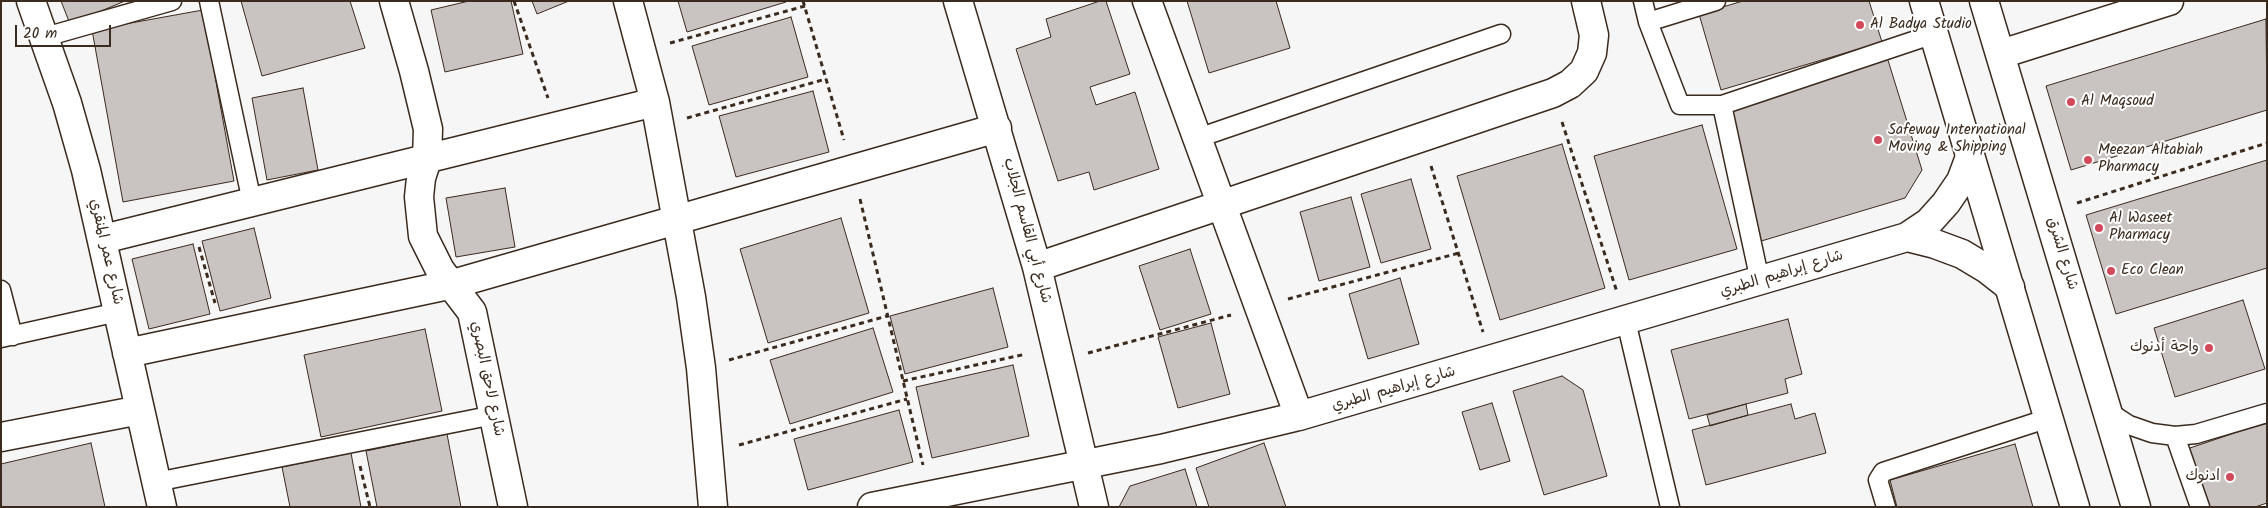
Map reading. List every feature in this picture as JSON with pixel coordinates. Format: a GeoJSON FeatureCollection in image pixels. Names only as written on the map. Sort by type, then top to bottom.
{"type":"FeatureCollection","features":[{"type":"Feature","properties":{"kind":"street","name":"شارع عمر المنقري"},"geometry":{"type":"LineString","coordinates":[[31,1],[45,37],[86,170],[159,494]]}},
{"type":"Feature","properties":{"kind":"street","name":"شارع لاحق البصري"},"geometry":{"type":"LineString","coordinates":[[394,1],[428,129],[427,159],[421,178],[419,197],[423,236],[440,270],[453,284],[472,312],[513,507]]}},
{"type":"Feature","properties":{"kind":"street"},"geometry":{"type":"LineString","coordinates":[[628,1],[657,114],[701,368],[710,453],[713,507]]}},
{"type":"Feature","properties":{"kind":"street","name":"شارع أبي القاسم الجلاب"},"geometry":{"type":"LineString","coordinates":[[958,1],[1037,266],[1094,507]]}},
{"type":"Feature","properties":{"kind":"street"},"geometry":{"type":"LineString","coordinates":[[1148,1],[1299,416]]}},
{"type":"Feature","properties":{"kind":"street"},"geometry":{"type":"LineString","coordinates":[[1037,266],[1553,93],[1570,84],[1584,71],[1592,54],[1594,35],[1586,1]]}},
{"type":"Feature","properties":{"kind":"street"},"geometry":{"type":"LineString","coordinates":[[1924,1],[2075,507]]}},
{"type":"Feature","properties":{"kind":"street","name":"شارع الشرق"},"geometry":{"type":"LineString","coordinates":[[1984,1],[2049,212],[2136,507]]}},
{"type":"Feature","properties":{"kind":"street"},"geometry":{"type":"LineString","coordinates":[[2001,54],[2169,1]]}},
{"type":"Feature","properties":{"kind":"street"},"geometry":{"type":"LineString","coordinates":[[102,239],[558,127],[657,114]]}},
{"type":"Feature","properties":{"kind":"street"},"geometry":{"type":"LineString","coordinates":[[127,353],[453,284],[997,128]]}},
{"type":"Feature","properties":{"kind":"street","name":"شارع إبراهيم الطبري"},"geometry":{"type":"LineString","coordinates":[[872,507],[1084,464],[1299,416],[1493,361],[1906,238],[1928,223],[1946,203],[1961,181],[1970,157]]}},
{"type":"Feature","properties":{"kind":"street","name":"شارع إبراهيم الطبري"},"geometry":{"type":"LineString","coordinates":[[1906,238],[1935,244],[1962,254],[1987,269],[2010,288]]}},
{"type":"Feature","properties":{"kind":"street"},"geometry":{"type":"LineString","coordinates":[[1,437],[140,410]]}},
{"type":"Feature","properties":{"kind":"lane"},"geometry":{"type":"LineString","coordinates":[[45,37],[172,1]]}},
{"type":"Feature","properties":{"kind":"lane"},"geometry":{"type":"LineString","coordinates":[[1643,1],[1648,22],[1680,105],[1722,105],[1934,34]]}},
{"type":"Feature","properties":{"kind":"lane"},"geometry":{"type":"LineString","coordinates":[[1648,22],[1716,1]]}},
{"type":"Feature","properties":{"kind":"lane"},"geometry":{"type":"LineString","coordinates":[[211,2],[252,202]]}},
{"type":"Feature","properties":{"kind":"lane"},"geometry":{"type":"LineString","coordinates":[[1198,138],[1501,34]]}},
{"type":"Feature","properties":{"kind":"lane"},"geometry":{"type":"LineString","coordinates":[[1722,105],[1760,281]]}},
{"type":"Feature","properties":{"kind":"lane"},"geometry":{"type":"LineString","coordinates":[[1,290],[7,337],[118,312]]}},
{"type":"Feature","properties":{"kind":"lane"},"geometry":{"type":"LineString","coordinates":[[1626,321],[1670,507]]}},
{"type":"Feature","properties":{"kind":"lane"},"geometry":{"type":"LineString","coordinates":[[2109,412],[2129,425],[2152,433],[2175,436],[2196,434],[2267,413]]}},
{"type":"Feature","properties":{"kind":"lane"},"geometry":{"type":"LineString","coordinates":[[159,494],[354,442],[494,415]]}},
{"type":"Feature","properties":{"kind":"lane"},"geometry":{"type":"LineString","coordinates":[[1886,507],[1878,480],[1882,472],[2048,418]]}},
{"type":"Feature","properties":{"kind":"lane"},"geometry":{"type":"LineString","coordinates":[[2175,436],[2200,507]]}},
{"type":"Feature","properties":{"kind":"path"},"geometry":{"type":"LineString","coordinates":[[514,1],[558,127]]}},
{"type":"Feature","properties":{"kind":"path"},"geometry":{"type":"LineString","coordinates":[[804,1],[853,170],[930,495]]}},
{"type":"Feature","properties":{"kind":"path"},"geometry":{"type":"LineString","coordinates":[[641,51],[805,6]]}},
{"type":"Feature","properties":{"kind":"path"},"geometry":{"type":"LineString","coordinates":[[657,114],[826,79]]}},
{"type":"Feature","properties":{"kind":"path"},"geometry":{"type":"LineString","coordinates":[[1553,93],[1626,321]]}},
{"type":"Feature","properties":{"kind":"path"},"geometry":{"type":"LineString","coordinates":[[1422,137],[1493,361]]}},
{"type":"Feature","properties":{"kind":"path"},"geometry":{"type":"LineString","coordinates":[[2049,212],[2267,143]]}},
{"type":"Feature","properties":{"kind":"path"},"geometry":{"type":"LineString","coordinates":[[191,217],[223,333]]}},
{"type":"Feature","properties":{"kind":"path"},"geometry":{"type":"LineString","coordinates":[[701,368],[887,316]]}},
{"type":"Feature","properties":{"kind":"path"},"geometry":{"type":"LineString","coordinates":[[903,381],[1056,348]]}},
{"type":"Feature","properties":{"kind":"path"},"geometry":{"type":"LineString","coordinates":[[710,453],[907,399]]}},
{"type":"Feature","properties":{"kind":"path"},"geometry":{"type":"LineString","coordinates":[[354,442],[370,507]]}},
{"type":"Feature","properties":{"kind":"building"},"geometry":{"type":"Polygon","coordinates":[[[61,1],[125,1],[70,24],[61,1]]]}},
{"type":"Feature","properties":{"kind":"building"},"geometry":{"type":"Polygon","coordinates":[[[241,1],[350,1],[365,48],[262,76],[241,1]]]}},
{"type":"Feature","properties":{"kind":"building"},"geometry":{"type":"Polygon","coordinates":[[[469,1],[511,1],[523,54],[445,72],[431,10],[469,1]]]}},
{"type":"Feature","properties":{"kind":"building"},"geometry":{"type":"Polygon","coordinates":[[[532,1],[569,1],[537,14],[532,1]]]}},
{"type":"Feature","properties":{"kind":"building"},"geometry":{"type":"Polygon","coordinates":[[[678,1],[786,1],[786,2],[687,32],[678,1]]]}},
{"type":"Feature","properties":{"kind":"building"},"geometry":{"type":"Polygon","coordinates":[[[1100,1],[1106,1],[1130,74],[1090,87],[1096,105],[1135,92],[1159,169],[1094,190],[1089,172],[1058,181],[1016,49],[1051,37],[1046,19],[1100,1]]]}},
{"type":"Feature","properties":{"kind":"building"},"geometry":{"type":"Polygon","coordinates":[[[1187,1],[1276,1],[1290,48],[1209,73],[1187,1]]]}},
{"type":"Feature","properties":{"kind":"building"},"geometry":{"type":"Polygon","coordinates":[[[1743,1],[1869,1],[1882,42],[1721,90],[1699,14],[1743,1]]]}},
{"type":"Feature","properties":{"kind":"building"},"geometry":{"type":"Polygon","coordinates":[[[203,10],[234,181],[123,202],[92,30],[203,10]]]}},
{"type":"Feature","properties":{"kind":"building"},"geometry":{"type":"Polygon","coordinates":[[[791,17],[808,77],[709,105],[692,46],[791,17]]]}},
{"type":"Feature","properties":{"kind":"building"},"geometry":{"type":"Polygon","coordinates":[[[2266,19],[2267,110],[2071,170],[2046,86],[2266,19]]]}},
{"type":"Feature","properties":{"kind":"building"},"geometry":{"type":"Polygon","coordinates":[[[1887,57],[1922,170],[1905,198],[1758,242],[1718,108],[1887,57]]]}},
{"type":"Feature","properties":{"kind":"building"},"geometry":{"type":"Polygon","coordinates":[[[303,88],[318,170],[267,180],[252,98],[303,88]]]}},
{"type":"Feature","properties":{"kind":"building"},"geometry":{"type":"Polygon","coordinates":[[[813,91],[829,152],[736,177],[719,116],[813,91]]]}},
{"type":"Feature","properties":{"kind":"building"},"geometry":{"type":"Polygon","coordinates":[[[1702,125],[1737,249],[1629,280],[1594,156],[1702,125]]]}},
{"type":"Feature","properties":{"kind":"building"},"geometry":{"type":"Polygon","coordinates":[[[1562,144],[1605,288],[1500,320],[1457,176],[1562,144]]]}},
{"type":"Feature","properties":{"kind":"building"},"geometry":{"type":"Polygon","coordinates":[[[2267,160],[2267,268],[2116,314],[2086,215],[2267,160]]]}},
{"type":"Feature","properties":{"kind":"building"},"geometry":{"type":"Polygon","coordinates":[[[1411,179],[1431,249],[1381,263],[1361,194],[1411,179]]]}},
{"type":"Feature","properties":{"kind":"building"},"geometry":{"type":"Polygon","coordinates":[[[505,188],[515,247],[456,257],[446,198],[505,188]]]}},
{"type":"Feature","properties":{"kind":"building"},"geometry":{"type":"Polygon","coordinates":[[[1351,197],[1370,267],[1319,281],[1300,212],[1351,197]]]}},
{"type":"Feature","properties":{"kind":"building"},"geometry":{"type":"Polygon","coordinates":[[[841,218],[869,313],[768,343],[740,249],[841,218]]]}},
{"type":"Feature","properties":{"kind":"building"},"geometry":{"type":"Polygon","coordinates":[[[254,228],[271,298],[220,311],[202,241],[254,228]]]}},
{"type":"Feature","properties":{"kind":"building"},"geometry":{"type":"Polygon","coordinates":[[[193,244],[210,314],[149,329],[132,259],[193,244]]]}},
{"type":"Feature","properties":{"kind":"building"},"geometry":{"type":"Polygon","coordinates":[[[1190,249],[1211,314],[1160,330],[1139,266],[1190,249]]]}},
{"type":"Feature","properties":{"kind":"building"},"geometry":{"type":"Polygon","coordinates":[[[1400,278],[1419,344],[1368,359],[1349,294],[1400,278]]]}},
{"type":"Feature","properties":{"kind":"building"},"geometry":{"type":"Polygon","coordinates":[[[993,288],[1008,347],[905,374],[890,316],[993,288]]]}},
{"type":"Feature","properties":{"kind":"building","name":"واحة أدنوك"},"geometry":{"type":"Polygon","coordinates":[[[2243,300],[2265,369],[2175,397],[2154,328],[2243,300]]]}},
{"type":"Feature","properties":{"kind":"building"},"geometry":{"type":"Polygon","coordinates":[[[1788,319],[1802,374],[1785,379],[1788,393],[1689,419],[1671,350],[1788,319]]]}},
{"type":"Feature","properties":{"kind":"building"},"geometry":{"type":"Polygon","coordinates":[[[1211,323],[1230,394],[1178,408],[1158,337],[1211,323]]]}},
{"type":"Feature","properties":{"kind":"building"},"geometry":{"type":"Polygon","coordinates":[[[873,328],[893,392],[790,424],[770,360],[873,328]]]}},
{"type":"Feature","properties":{"kind":"building"},"geometry":{"type":"Polygon","coordinates":[[[425,329],[442,411],[321,437],[304,355],[425,329]]]}},
{"type":"Feature","properties":{"kind":"building"},"geometry":{"type":"Polygon","coordinates":[[[1013,365],[1029,436],[932,458],[916,387],[1013,365]]]}},
{"type":"Feature","properties":{"kind":"building"},"geometry":{"type":"Polygon","coordinates":[[[1562,376],[1583,390],[1607,476],[1544,495],[1513,391],[1562,376]]]}},
{"type":"Feature","properties":{"kind":"building"},"geometry":{"type":"Polygon","coordinates":[[[1492,403],[1510,461],[1480,470],[1462,412],[1492,403]]]}},
{"type":"Feature","properties":{"kind":"building"},"geometry":{"type":"Polygon","coordinates":[[[1746,404],[1748,415],[1710,426],[1707,415],[1746,404]]]}},
{"type":"Feature","properties":{"kind":"building"},"geometry":{"type":"Polygon","coordinates":[[[1791,404],[1795,419],[1815,413],[1826,453],[1706,485],[1692,430],[1791,404]]]}},
{"type":"Feature","properties":{"kind":"building"},"geometry":{"type":"Polygon","coordinates":[[[899,410],[913,462],[808,490],[794,439],[899,410]]]}},
{"type":"Feature","properties":{"kind":"building","name":"ادنوك"},"geometry":{"type":"Polygon","coordinates":[[[2267,422],[2267,503],[2255,507],[2206,507],[2184,450],[2267,422]]]}},
{"type":"Feature","properties":{"kind":"building"},"geometry":{"type":"Polygon","coordinates":[[[447,434],[461,507],[377,507],[366,451],[447,434]]]}},
{"type":"Feature","properties":{"kind":"building"},"geometry":{"type":"Polygon","coordinates":[[[91,443],[105,507],[1,507],[1,464],[91,443]]]}},
{"type":"Feature","properties":{"kind":"building"},"geometry":{"type":"Polygon","coordinates":[[[1264,443],[1286,507],[1209,507],[1196,468],[1264,443]]]}},
{"type":"Feature","properties":{"kind":"building"},"geometry":{"type":"Polygon","coordinates":[[[2015,444],[2033,507],[1897,507],[1890,480],[2015,444]]]}},
{"type":"Feature","properties":{"kind":"building"},"geometry":{"type":"Polygon","coordinates":[[[351,453],[361,507],[290,507],[282,467],[351,453]]]}},
{"type":"Feature","properties":{"kind":"building"},"geometry":{"type":"Polygon","coordinates":[[[1185,469],[1197,507],[1119,507],[1130,486],[1185,469]]]}},
{"type":"Feature","properties":{"kind":"place","name":"Al Badya Studio"},"geometry":{"type":"Point","coordinates":[1860,25]}},
{"type":"Feature","properties":{"kind":"place","name":"Al Maqsoud"},"geometry":{"type":"Point","coordinates":[2071,102]}},
{"type":"Feature","properties":{"kind":"place","name":"Safeway International Moving & Shipping"},"geometry":{"type":"Point","coordinates":[1878,140]}},
{"type":"Feature","properties":{"kind":"place","name":"Meezan Altabiah Pharmacy"},"geometry":{"type":"Point","coordinates":[2088,160]}},
{"type":"Feature","properties":{"kind":"place","name":"Al Waseet Pharmacy"},"geometry":{"type":"Point","coordinates":[2099,228]}},
{"type":"Feature","properties":{"kind":"place","name":"Eco Clean"},"geometry":{"type":"Point","coordinates":[2111,271]}},
{"type":"Feature","properties":{"kind":"place","name":"واحة أدنوك"},"geometry":{"type":"Point","coordinates":[2209,348]}},
{"type":"Feature","properties":{"kind":"place","name":"ادنوك"},"geometry":{"type":"Point","coordinates":[2230,477]}}]}
